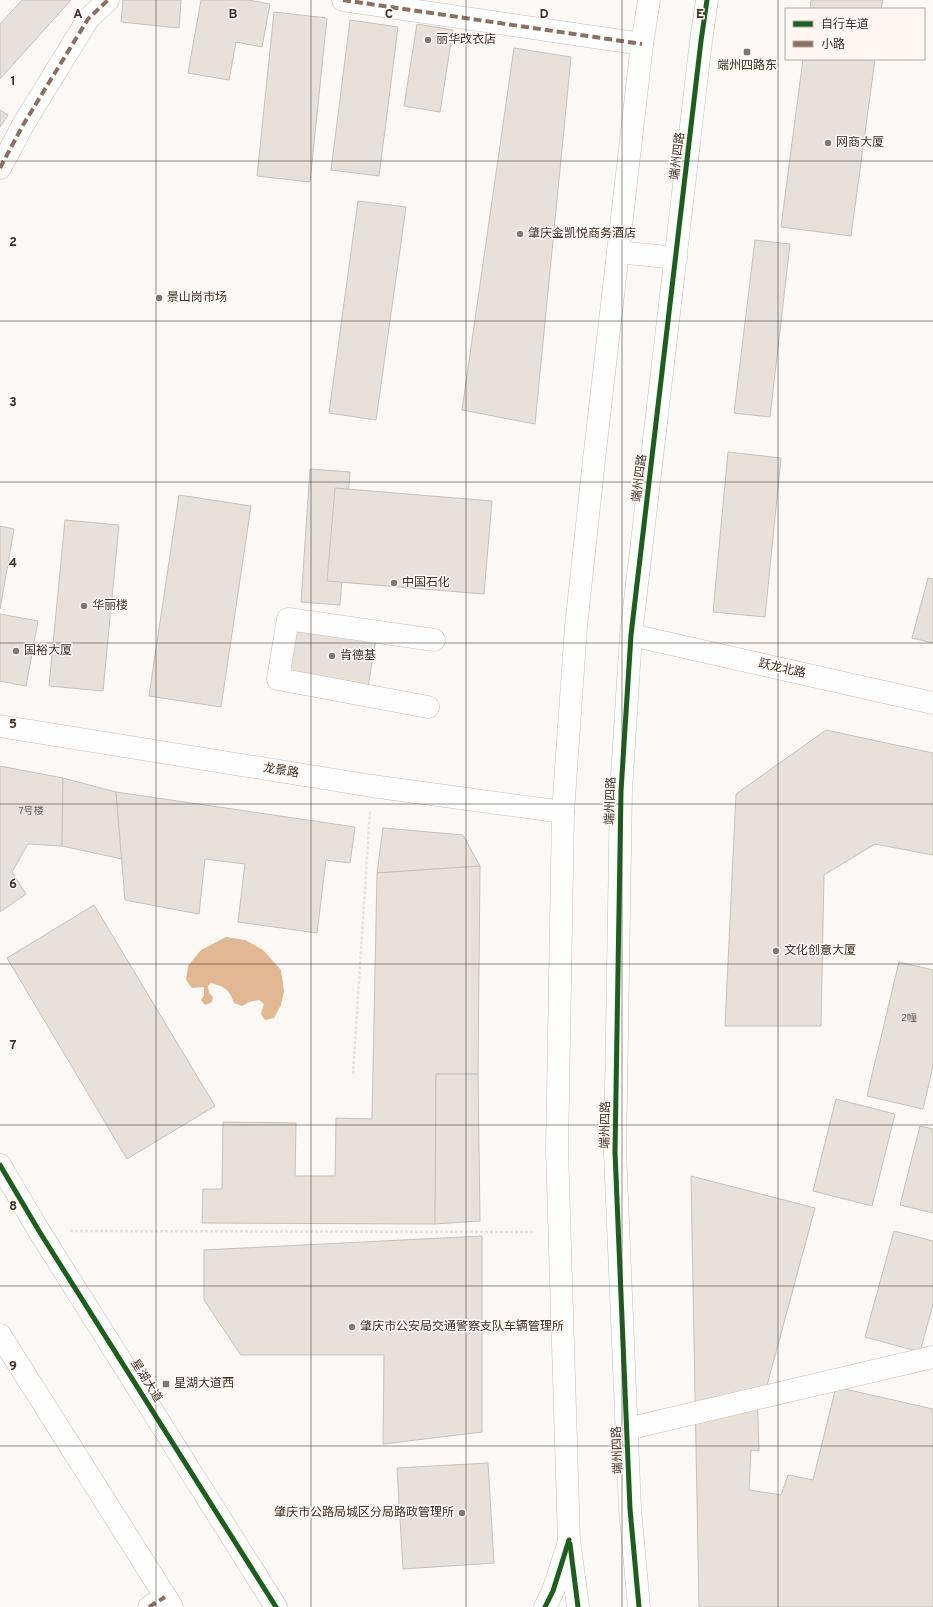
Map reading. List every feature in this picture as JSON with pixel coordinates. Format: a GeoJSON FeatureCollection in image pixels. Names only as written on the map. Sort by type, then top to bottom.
{"type":"FeatureCollection","features":[{"type":"Feature","properties":{"kind":"main road"},"geometry":{"type":"LineString","coordinates":[[0,168],[23,125],[88,19],[108,0]]}},
{"type":"Feature","properties":{"kind":"main road"},"geometry":{"type":"LineString","coordinates":[[343,0],[642,44]]}},
{"type":"Feature","properties":{"kind":"main road"},"geometry":{"type":"LineString","coordinates":[[578,1607],[569,1540],[557,1150],[563,812],[576,627],[642,44],[649,0]]}},
{"type":"Feature","properties":{"kind":"main road","name":"端州四路"},"geometry":{"type":"LineString","coordinates":[[639,1607],[630,1509],[615,1152],[621,791],[631,635],[707,0]]}},
{"type":"Feature","properties":{"kind":"main road"},"geometry":{"type":"LineString","coordinates":[[618,252],[676,258]]}},
{"type":"Feature","properties":{"kind":"main road"},"geometry":{"type":"LineString","coordinates":[[428,707],[278,679],[288,619],[434,640]]}},
{"type":"Feature","properties":{"kind":"main road","name":"跃龙北路"},"geometry":{"type":"LineString","coordinates":[[631,635],[933,703]]}},
{"type":"Feature","properties":{"kind":"main road","name":"龙景路"},"geometry":{"type":"LineString","coordinates":[[0,726],[372,786],[563,812]]}},
{"type":"Feature","properties":{"kind":"main road","name":"星湖大道"},"geometry":{"type":"LineString","coordinates":[[0,1165],[276,1606]]}},
{"type":"Feature","properties":{"kind":"main road"},"geometry":{"type":"LineString","coordinates":[[0,1335],[162,1604]]}},
{"type":"Feature","properties":{"kind":"main road"},"geometry":{"type":"LineString","coordinates":[[627,1429],[933,1357]]}},
{"type":"Feature","properties":{"kind":"main road"},"geometry":{"type":"LineString","coordinates":[[545,1607],[553,1590],[569,1540]]}},
{"type":"Feature","properties":{"kind":"path"},"geometry":{"type":"LineString","coordinates":[[353,1074],[372,786]]}},
{"type":"Feature","properties":{"kind":"path"},"geometry":{"type":"LineString","coordinates":[[40,1231],[560,1232]]}},
{"type":"Feature","properties":{"kind":"shaded area"},"geometry":{"type":"Polygon","coordinates":[[[226,937],[245,940],[263,950],[281,970],[284,991],[281,1005],[274,1018],[265,1020],[261,1014],[264,1004],[259,1000],[249,1002],[242,1006],[234,1003],[226,989],[211,983],[208,986],[209,993],[213,997],[212,1002],[205,1005],[201,1000],[204,995],[204,987],[192,988],[186,980],[188,966],[201,950],[226,937]]]}},
{"type":"Feature","properties":{"kind":"building"},"geometry":{"type":"Polygon","coordinates":[[[22,0],[71,0],[0,79],[0,24],[22,0]]]}},
{"type":"Feature","properties":{"kind":"building"},"geometry":{"type":"Polygon","coordinates":[[[123,0],[181,0],[179,28],[121,22],[123,0]]]}},
{"type":"Feature","properties":{"kind":"building"},"geometry":{"type":"Polygon","coordinates":[[[201,0],[248,0],[270,4],[262,47],[236,42],[229,80],[188,73],[201,0]]]}},
{"type":"Feature","properties":{"kind":"building"},"geometry":{"type":"Polygon","coordinates":[[[811,0],[883,0],[881,8],[810,8],[811,0]]]}},
{"type":"Feature","properties":{"kind":"building"},"geometry":{"type":"Polygon","coordinates":[[[274,12],[327,18],[310,182],[257,176],[274,12]]]}},
{"type":"Feature","properties":{"kind":"building"},"geometry":{"type":"Polygon","coordinates":[[[350,20],[398,27],[379,176],[331,170],[350,20]]]}},
{"type":"Feature","properties":{"kind":"building"},"geometry":{"type":"Polygon","coordinates":[[[417,24],[453,30],[440,112],[404,106],[417,24]]]}},
{"type":"Feature","properties":{"kind":"building","name":"肇庆金凯悦商务酒店"},"geometry":{"type":"Polygon","coordinates":[[[514,48],[571,57],[535,424],[462,410],[514,48]]]}},
{"type":"Feature","properties":{"kind":"building","name":"网商大厦"},"geometry":{"type":"Polygon","coordinates":[[[803,60],[875,60],[851,236],[781,227],[803,60]]]}},
{"type":"Feature","properties":{"kind":"building"},"geometry":{"type":"Polygon","coordinates":[[[0,110],[8,115],[0,127],[0,110]]]}},
{"type":"Feature","properties":{"kind":"building"},"geometry":{"type":"Polygon","coordinates":[[[358,201],[406,207],[376,420],[329,413],[358,201]]]}},
{"type":"Feature","properties":{"kind":"building"},"geometry":{"type":"Polygon","coordinates":[[[755,240],[790,244],[770,417],[734,413],[755,240]]]}},
{"type":"Feature","properties":{"kind":"building"},"geometry":{"type":"Polygon","coordinates":[[[728,452],[781,458],[765,617],[713,612],[728,452]]]}},
{"type":"Feature","properties":{"kind":"building"},"geometry":{"type":"Polygon","coordinates":[[[310,469],[350,472],[340,605],[301,602],[310,469]]]}},
{"type":"Feature","properties":{"kind":"building"},"geometry":{"type":"Polygon","coordinates":[[[335,488],[492,501],[484,594],[327,581],[335,488]]]}},
{"type":"Feature","properties":{"kind":"building"},"geometry":{"type":"Polygon","coordinates":[[[179,495],[251,506],[221,707],[149,696],[179,495]]]}},
{"type":"Feature","properties":{"kind":"building","name":"华丽楼"},"geometry":{"type":"Polygon","coordinates":[[[65,520],[119,525],[103,691],[49,686],[65,520]]]}},
{"type":"Feature","properties":{"kind":"building"},"geometry":{"type":"Polygon","coordinates":[[[0,526],[14,529],[0,609],[0,526]]]}},
{"type":"Feature","properties":{"kind":"building"},"geometry":{"type":"Polygon","coordinates":[[[928,578],[933,579],[933,643],[912,638],[928,578]]]}},
{"type":"Feature","properties":{"kind":"building","name":"国裕大厦"},"geometry":{"type":"Polygon","coordinates":[[[0,614],[38,621],[26,686],[0,681],[0,614]]]}},
{"type":"Feature","properties":{"kind":"building","name":"肯德基"},"geometry":{"type":"Polygon","coordinates":[[[296,626],[376,639],[368,687],[287,673],[296,626]]]}},
{"type":"Feature","properties":{"kind":"building","name":"文化创意大厦"},"geometry":{"type":"Polygon","coordinates":[[[826,730],[933,753],[933,855],[875,844],[824,875],[821,1026],[725,1026],[736,794],[826,730]]]}},
{"type":"Feature","properties":{"kind":"building"},"geometry":{"type":"Polygon","coordinates":[[[0,766],[63,778],[62,846],[28,844],[12,872],[26,894],[0,912],[0,766]]]}},
{"type":"Feature","properties":{"kind":"building"},"geometry":{"type":"Polygon","coordinates":[[[63,778],[116,792],[122,859],[62,846],[63,778]]]}},
{"type":"Feature","properties":{"kind":"building"},"geometry":{"type":"Polygon","coordinates":[[[116,792],[355,827],[350,863],[326,860],[317,933],[238,922],[245,864],[205,859],[199,914],[125,900],[116,792]]]}},
{"type":"Feature","properties":{"kind":"building"},"geometry":{"type":"Polygon","coordinates":[[[383,828],[463,835],[480,866],[377,873],[383,828]]]}},
{"type":"Feature","properties":{"kind":"building"},"geometry":{"type":"Polygon","coordinates":[[[480,866],[478,1074],[436,1074],[435,1224],[202,1223],[203,1189],[222,1189],[223,1122],[296,1123],[295,1176],[335,1176],[336,1118],[372,1119],[377,873],[480,866]]]}},
{"type":"Feature","properties":{"kind":"building"},"geometry":{"type":"Polygon","coordinates":[[[94,905],[215,1106],[127,1159],[7,958],[94,905]]]}},
{"type":"Feature","properties":{"kind":"building"},"geometry":{"type":"Polygon","coordinates":[[[899,962],[933,970],[933,1066],[923,1109],[867,1096],[899,962]]]}},
{"type":"Feature","properties":{"kind":"building"},"geometry":{"type":"Polygon","coordinates":[[[436,1074],[478,1074],[480,1221],[435,1224],[436,1074]]]}},
{"type":"Feature","properties":{"kind":"building"},"geometry":{"type":"Polygon","coordinates":[[[836,1099],[895,1114],[872,1206],[813,1191],[836,1099]]]}},
{"type":"Feature","properties":{"kind":"building"},"geometry":{"type":"Polygon","coordinates":[[[920,1126],[933,1129],[933,1213],[900,1205],[920,1126]]]}},
{"type":"Feature","properties":{"kind":"building"},"geometry":{"type":"Polygon","coordinates":[[[691,1176],[815,1208],[766,1389],[757,1387],[759,1451],[751,1450],[749,1490],[781,1495],[788,1475],[813,1480],[836,1387],[933,1409],[933,1607],[699,1607],[691,1176]]]}},
{"type":"Feature","properties":{"kind":"building"},"geometry":{"type":"Polygon","coordinates":[[[894,1231],[933,1241],[933,1304],[920,1352],[865,1337],[894,1231]]]}},
{"type":"Feature","properties":{"kind":"building","name":"肇庆市公安局交通警察支队车辆管理所"},"geometry":{"type":"Polygon","coordinates":[[[482,1236],[482,1432],[383,1444],[384,1355],[241,1355],[204,1300],[204,1250],[482,1236]]]}},
{"type":"Feature","properties":{"kind":"building"},"geometry":{"type":"Polygon","coordinates":[[[488,1463],[494,1563],[403,1569],[397,1468],[488,1463]]]}},
{"type":"Feature","properties":{"kind":"marked path"},"geometry":{"type":"LineString","coordinates":[[0,168],[23,125],[88,19],[108,0]]}},
{"type":"Feature","properties":{"kind":"marked path"},"geometry":{"type":"LineString","coordinates":[[343,0],[642,44]]}},
{"type":"Feature","properties":{"kind":"marked path"},"geometry":{"type":"LineString","coordinates":[[149,1607],[165,1597]]}},
{"type":"Feature","properties":{"kind":"cycle path"},"geometry":{"type":"LineString","coordinates":[[639,1607],[630,1509],[615,1152],[621,791],[631,635],[707,0]]}},
{"type":"Feature","properties":{"kind":"cycle path"},"geometry":{"type":"LineString","coordinates":[[0,1165],[39,1231],[276,1607]]}},
{"type":"Feature","properties":{"kind":"cycle path"},"geometry":{"type":"LineString","coordinates":[[545,1607],[553,1591],[569,1540]]}},
{"type":"Feature","properties":{"kind":"cycle path"},"geometry":{"type":"LineString","coordinates":[[570,1544],[578,1607]]}},
{"type":"Feature","properties":{"kind":"place","name":"丽华改衣店"},"geometry":{"type":"Point","coordinates":[428,40]}},
{"type":"Feature","properties":{"kind":"place","name":"端州四路东"},"geometry":{"type":"Point","coordinates":[747,52]}},
{"type":"Feature","properties":{"kind":"place","name":"网商大厦"},"geometry":{"type":"Point","coordinates":[828,143]}},
{"type":"Feature","properties":{"kind":"place","name":"肇庆金凯悦商务酒店"},"geometry":{"type":"Point","coordinates":[520,234]}},
{"type":"Feature","properties":{"kind":"place","name":"景山岗市场"},"geometry":{"type":"Point","coordinates":[159,298]}},
{"type":"Feature","properties":{"kind":"place","name":"中国石化"},"geometry":{"type":"Point","coordinates":[394,583]}},
{"type":"Feature","properties":{"kind":"place","name":"华丽楼"},"geometry":{"type":"Point","coordinates":[84,606]}},
{"type":"Feature","properties":{"kind":"place","name":"国裕大厦"},"geometry":{"type":"Point","coordinates":[16,651]}},
{"type":"Feature","properties":{"kind":"place","name":"肯德基"},"geometry":{"type":"Point","coordinates":[332,656]}},
{"type":"Feature","properties":{"kind":"place","name":"文化创意大厦"},"geometry":{"type":"Point","coordinates":[776,951]}},
{"type":"Feature","properties":{"kind":"place","name":"肇庆市公安局交通警察支队车辆管理所"},"geometry":{"type":"Point","coordinates":[352,1327]}},
{"type":"Feature","properties":{"kind":"place","name":"星湖大道西"},"geometry":{"type":"Point","coordinates":[166,1384]}},
{"type":"Feature","properties":{"kind":"place","name":"肇庆市公路局城区分局路政管理所"},"geometry":{"type":"Point","coordinates":[462,1513]}}]}
